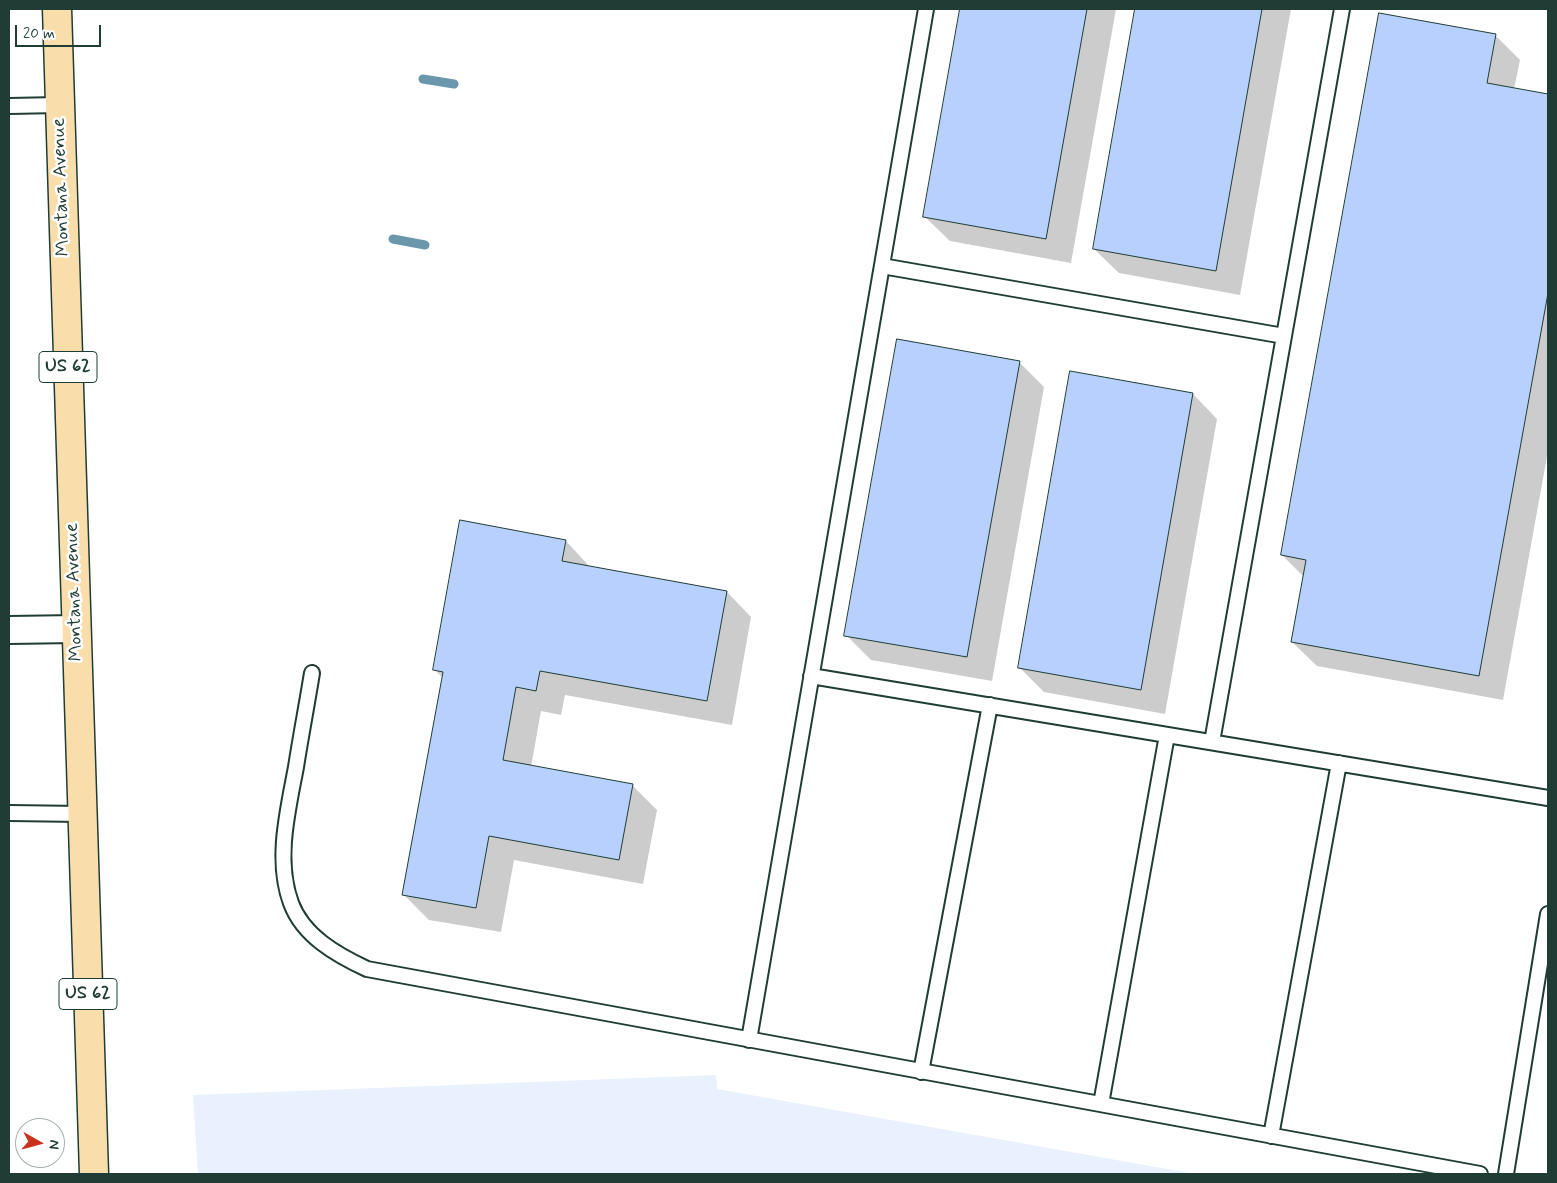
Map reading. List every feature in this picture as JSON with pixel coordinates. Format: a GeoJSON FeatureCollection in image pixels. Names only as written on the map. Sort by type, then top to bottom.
{"type":"FeatureCollection","features":[{"type":"Feature","properties":{"kind":"highway","name":"Montana Avenue"},"geometry":{"type":"LineString","coordinates":[[56,9],[94,1174]]}},
{"type":"Feature","properties":{"kind":"street"},"geometry":{"type":"LineString","coordinates":[[9,630],[76,629]]}},
{"type":"Feature","properties":{"kind":"lane"},"geometry":{"type":"LineString","coordinates":[[749,1040],[926,9]]}},
{"type":"Feature","properties":{"kind":"lane"},"geometry":{"type":"LineString","coordinates":[[1212,742],[1342,9]]}},
{"type":"Feature","properties":{"kind":"lane"},"geometry":{"type":"LineString","coordinates":[[9,106],[59,105]]}},
{"type":"Feature","properties":{"kind":"lane"},"geometry":{"type":"LineString","coordinates":[[882,266],[1284,336]]}},
{"type":"Feature","properties":{"kind":"lane"},"geometry":{"type":"LineString","coordinates":[[312,672],[284,829],[284,877],[291,904],[302,923],[322,944],[344,959],[367,969],[1480,1174]]}},
{"type":"Feature","properties":{"kind":"lane"},"geometry":{"type":"LineString","coordinates":[[811,676],[1548,798]]}},
{"type":"Feature","properties":{"kind":"lane"},"geometry":{"type":"LineString","coordinates":[[921,1072],[990,705]]}},
{"type":"Feature","properties":{"kind":"lane"},"geometry":{"type":"LineString","coordinates":[[1101,1104],[1167,734]]}},
{"type":"Feature","properties":{"kind":"lane"},"geometry":{"type":"LineString","coordinates":[[1270,1136],[1340,763]]}},
{"type":"Feature","properties":{"kind":"lane"},"geometry":{"type":"LineString","coordinates":[[9,813],[82,814]]}},
{"type":"Feature","properties":{"kind":"lane"},"geometry":{"type":"LineString","coordinates":[[1506,1174],[1548,914]]}},
{"type":"Feature","properties":{"kind":"shaded area"},"geometry":{"type":"Polygon","coordinates":[[[716,1075],[717,1089],[1195,1174],[198,1174],[193,1095],[716,1075]]]}},
{"type":"Feature","properties":{"kind":"building"},"geometry":{"type":"Polygon","coordinates":[[[960,9],[1087,9],[1046,239],[923,217],[960,9]]]}},
{"type":"Feature","properties":{"kind":"building"},"geometry":{"type":"Polygon","coordinates":[[[1135,9],[1262,9],[1216,271],[1093,249],[1135,9]]]}},
{"type":"Feature","properties":{"kind":"building"},"geometry":{"type":"Polygon","coordinates":[[[1379,13],[1496,34],[1487,83],[1548,94],[1548,293],[1479,676],[1291,642],[1306,560],[1281,555],[1379,13]]]}},
{"type":"Feature","properties":{"kind":"building"},"geometry":{"type":"Polygon","coordinates":[[[897,339],[1020,361],[967,657],[844,636],[897,339]]]}},
{"type":"Feature","properties":{"kind":"building"},"geometry":{"type":"Polygon","coordinates":[[[1070,371],[1193,393],[1141,690],[1018,668],[1070,371]]]}},
{"type":"Feature","properties":{"kind":"building"},"geometry":{"type":"Polygon","coordinates":[[[460,520],[566,540],[562,561],[727,591],[707,701],[540,671],[536,691],[516,687],[503,760],[633,784],[619,860],[489,836],[476,908],[402,895],[443,672],[433,670],[460,520]]]}},
{"type":"Feature","properties":{"kind":"waterway"},"geometry":{"type":"LineString","coordinates":[[423,79],[454,84]]}},
{"type":"Feature","properties":{"kind":"waterway"},"geometry":{"type":"LineString","coordinates":[[393,239],[425,245]]}}]}
